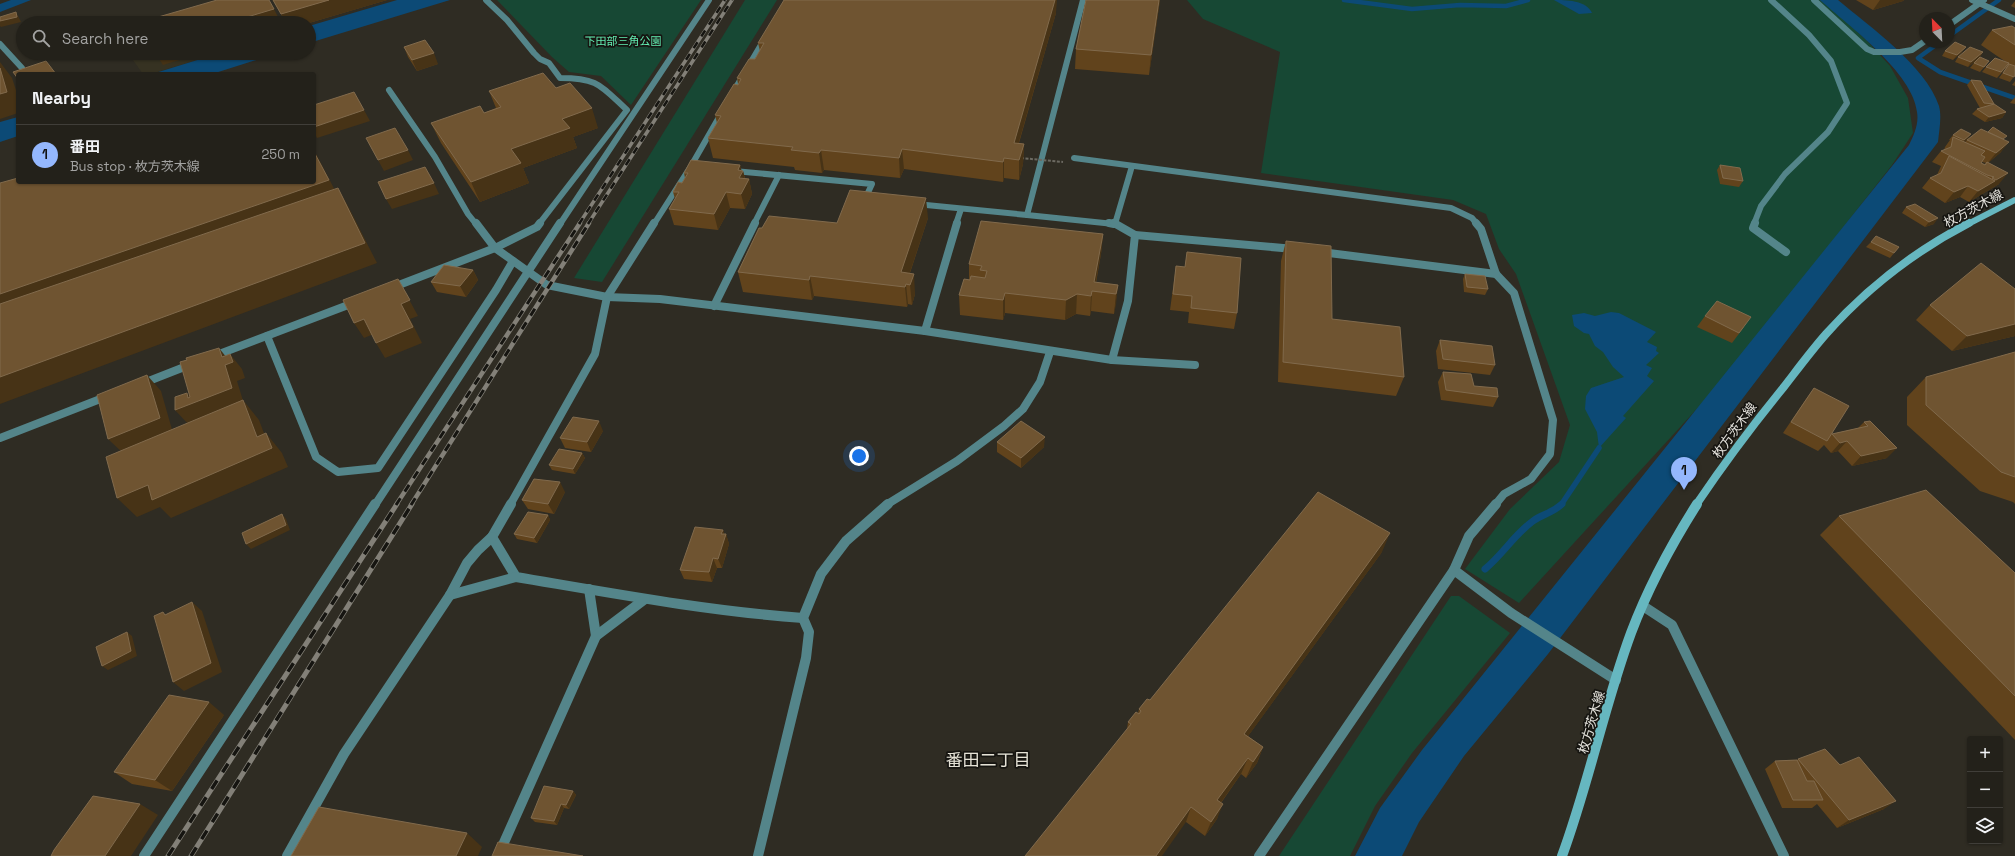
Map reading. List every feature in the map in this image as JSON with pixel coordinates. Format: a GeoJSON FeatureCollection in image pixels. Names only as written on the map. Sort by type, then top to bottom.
{"type":"FeatureCollection","features":[{"type":"Feature","properties":{"kind":"main road","name":"枚方茨木線"},"geometry":{"type":"LineString","coordinates":[[1562,856],[1577,819],[1616,680],[1631,633],[1662,564],[1686,521],[1757,419],[1833,326],[1910,258],[1939,240],[2015,200]]}},
{"type":"Feature","properties":{"kind":"street"},"geometry":{"type":"LineString","coordinates":[[385,291],[495,248],[537,227],[627,110],[599,84],[582,78],[560,78],[549,63],[540,59],[534,54],[507,20],[486,0]]}},
{"type":"Feature","properties":{"kind":"street"},"geometry":{"type":"LineString","coordinates":[[144,856],[528,272],[709,0]]}},
{"type":"Feature","properties":{"kind":"street"},"geometry":{"type":"LineString","coordinates":[[1027,215],[1083,0]]}},
{"type":"Feature","properties":{"kind":"street"},"geometry":{"type":"LineString","coordinates":[[1771,0],[1809,35],[1831,61],[1847,103],[1828,132],[1785,174],[1761,206],[1753,228],[1786,252]]}},
{"type":"Feature","properties":{"kind":"street"},"geometry":{"type":"LineString","coordinates":[[1814,0],[1867,49],[1874,52],[1900,52],[1912,50],[1919,45]]}},
{"type":"Feature","properties":{"kind":"street"},"geometry":{"type":"LineString","coordinates":[[1972,0],[1982,2],[2015,19]]}},
{"type":"Feature","properties":{"kind":"street"},"geometry":{"type":"LineString","coordinates":[[1955,20],[1982,2]]}},
{"type":"Feature","properties":{"kind":"street"},"geometry":{"type":"LineString","coordinates":[[287,856],[344,754],[450,595],[461,570],[480,546],[492,537],[566,408],[595,354],[607,297],[695,166],[766,35]]}},
{"type":"Feature","properties":{"kind":"street"},"geometry":{"type":"LineString","coordinates":[[0,44],[22,68]]}},
{"type":"Feature","properties":{"kind":"street"},"geometry":{"type":"LineString","coordinates":[[389,90],[435,157],[468,214],[495,248],[547,285],[607,297],[660,300],[925,331],[1050,352],[1112,360],[1195,365]]}},
{"type":"Feature","properties":{"kind":"street"},"geometry":{"type":"LineString","coordinates":[[1074,158],[1451,208],[1472,218],[1481,229],[1496,274],[1514,293],[1553,420],[1550,454],[1531,479],[1504,494],[1469,536],[1454,570],[1422,614],[1259,856]]}},
{"type":"Feature","properties":{"kind":"street"},"geometry":{"type":"LineString","coordinates":[[1114,224],[1132,166]]}},
{"type":"Feature","properties":{"kind":"street"},"geometry":{"type":"LineString","coordinates":[[728,170],[872,184],[865,199],[880,200]]}},
{"type":"Feature","properties":{"kind":"street"},"geometry":{"type":"LineString","coordinates":[[714,306],[779,176]]}},
{"type":"Feature","properties":{"kind":"street"},"geometry":{"type":"LineString","coordinates":[[909,204],[1114,224],[1135,235],[1306,250]]}},
{"type":"Feature","properties":{"kind":"street"},"geometry":{"type":"LineString","coordinates":[[925,331],[961,209]]}},
{"type":"Feature","properties":{"kind":"street"},"geometry":{"type":"LineString","coordinates":[[1112,360],[1128,301],[1135,235]]}},
{"type":"Feature","properties":{"kind":"street"},"geometry":{"type":"LineString","coordinates":[[1314,251],[1496,274]]}},
{"type":"Feature","properties":{"kind":"street"},"geometry":{"type":"LineString","coordinates":[[267,336],[316,457],[338,472],[378,468],[496,290],[513,261]]}},
{"type":"Feature","properties":{"kind":"street"},"geometry":{"type":"LineString","coordinates":[[135,386],[362,299]]}},
{"type":"Feature","properties":{"kind":"street"},"geometry":{"type":"LineString","coordinates":[[758,856],[806,658],[809,632],[803,618],[821,574],[846,541],[885,506],[957,461],[1004,426],[1023,409],[1040,382],[1050,352]]}},
{"type":"Feature","properties":{"kind":"street"},"geometry":{"type":"LineString","coordinates":[[0,438],[113,394]]}},
{"type":"Feature","properties":{"kind":"street"},"geometry":{"type":"LineString","coordinates":[[492,537],[516,577]]}},
{"type":"Feature","properties":{"kind":"street"},"geometry":{"type":"LineString","coordinates":[[1454,570],[1465,580],[1510,613],[1616,680]]}},
{"type":"Feature","properties":{"kind":"street"},"geometry":{"type":"LineString","coordinates":[[450,595],[516,577],[645,599],[764,615],[803,618]]}},
{"type":"Feature","properties":{"kind":"street"},"geometry":{"type":"LineString","coordinates":[[589,589],[596,636]]}},
{"type":"Feature","properties":{"kind":"street"},"geometry":{"type":"LineString","coordinates":[[498,856],[596,636],[645,599]]}},
{"type":"Feature","properties":{"kind":"street"},"geometry":{"type":"LineString","coordinates":[[1643,606],[1672,625],[1784,856]]}},
{"type":"Feature","properties":{"kind":"path"},"geometry":{"type":"LineString","coordinates":[[1018,157],[1063,162]]}},
{"type":"Feature","properties":{"kind":"shaded area"},"geometry":{"type":"Polygon","coordinates":[[[133,60],[197,60],[158,72],[142,72],[133,60]]]}},
{"type":"Feature","properties":{"kind":"green space","name":"下田部三角公園"},"geometry":{"type":"Polygon","coordinates":[[[497,0],[701,0],[631,105],[601,76],[569,72],[552,57],[497,0]]]}},
{"type":"Feature","properties":{"kind":"green space"},"geometry":{"type":"Polygon","coordinates":[[[745,0],[777,0],[602,282],[574,278],[745,0]]]}},
{"type":"Feature","properties":{"kind":"green space"},"geometry":{"type":"Polygon","coordinates":[[[1187,0],[1823,0],[1868,42],[1890,66],[1908,98],[1913,133],[1892,165],[1725,378],[1519,603],[1465,569],[1510,509],[1559,462],[1570,425],[1516,274],[1499,249],[1486,214],[1453,200],[1261,173],[1280,52],[1203,19],[1187,0]]]}},
{"type":"Feature","properties":{"kind":"green space"},"geometry":{"type":"Polygon","coordinates":[[[1451,596],[1459,596],[1510,633],[1412,753],[1375,806],[1350,856],[1279,856],[1451,596]]]}},
{"type":"Feature","properties":{"kind":"water"},"geometry":{"type":"Polygon","coordinates":[[[11,0],[31,0],[0,12],[0,4],[11,0]]]}},
{"type":"Feature","properties":{"kind":"water"},"geometry":{"type":"Polygon","coordinates":[[[397,0],[450,0],[316,41],[316,24],[397,0]]]}},
{"type":"Feature","properties":{"kind":"water"},"geometry":{"type":"Polygon","coordinates":[[[1554,0],[1581,3],[1585,5],[1592,13],[1579,14],[1554,0]]]}},
{"type":"Feature","properties":{"kind":"water"},"geometry":{"type":"Polygon","coordinates":[[[1820,0],[1838,0],[1880,34],[1910,62],[1922,76],[1932,91],[1940,110],[1938,142],[1548,654],[1464,756],[1419,822],[1402,856],[1355,856],[1380,808],[1422,750],[1909,145],[1916,129],[1917,112],[1913,97],[1904,82],[1878,51],[1820,0]]]}},
{"type":"Feature","properties":{"kind":"water"},"geometry":{"type":"Polygon","coordinates":[[[197,60],[256,60],[218,72],[158,72],[197,60]]]}},
{"type":"Feature","properties":{"kind":"water"},"geometry":{"type":"Polygon","coordinates":[[[16,118],[16,137],[0,142],[0,122],[16,118]]]}},
{"type":"Feature","properties":{"kind":"water"},"geometry":{"type":"Polygon","coordinates":[[[1611,312],[1619,313],[1656,332],[1647,342],[1657,347],[1656,351],[1659,353],[1646,365],[1652,368],[1647,376],[1654,381],[1623,416],[1626,418],[1599,448],[1597,432],[1585,409],[1586,396],[1591,388],[1624,377],[1613,367],[1603,352],[1595,346],[1589,334],[1584,333],[1574,326],[1572,315],[1584,313],[1595,316],[1611,312]]]}},
{"type":"Feature","properties":{"kind":"building"},"geometry":{"type":"Polygon","coordinates":[[[217,0],[269,0],[274,9],[250,16],[162,16],[217,0]]]}},
{"type":"Feature","properties":{"kind":"building"},"geometry":{"type":"Polygon","coordinates":[[[273,0],[329,0],[281,14],[273,0]]]}},
{"type":"Feature","properties":{"kind":"building"},"geometry":{"type":"Polygon","coordinates":[[[784,0],[1055,0],[1014,143],[1024,144],[1019,160],[1004,158],[1003,162],[902,149],[899,158],[821,150],[819,153],[791,150],[793,147],[708,138],[721,116],[715,115],[734,84],[738,85],[741,79],[737,78],[749,59],[755,59],[764,43],[758,43],[784,0]]]}},
{"type":"Feature","properties":{"kind":"building"},"geometry":{"type":"Polygon","coordinates":[[[1086,0],[1159,0],[1151,55],[1076,49],[1086,0]]]}},
{"type":"Feature","properties":{"kind":"building"},"geometry":{"type":"Polygon","coordinates":[[[16,12],[17,16],[0,21],[0,17],[16,12]]]}},
{"type":"Feature","properties":{"kind":"building"},"geometry":{"type":"Polygon","coordinates":[[[2012,26],[2015,28],[2015,45],[1992,30],[2012,26]]]}},
{"type":"Feature","properties":{"kind":"building"},"geometry":{"type":"Polygon","coordinates":[[[425,40],[434,53],[412,60],[404,47],[425,40]]]}},
{"type":"Feature","properties":{"kind":"building"},"geometry":{"type":"Polygon","coordinates":[[[1955,42],[1966,47],[1957,55],[1945,51],[1948,48],[1955,48],[1955,42]]]}},
{"type":"Feature","properties":{"kind":"building"},"geometry":{"type":"Polygon","coordinates":[[[1970,47],[1983,52],[1971,62],[1958,57],[1970,47]]]}},
{"type":"Feature","properties":{"kind":"building"},"geometry":{"type":"Polygon","coordinates":[[[1980,57],[1989,61],[1984,67],[1974,63],[1980,57]]]}},
{"type":"Feature","properties":{"kind":"building"},"geometry":{"type":"Polygon","coordinates":[[[1995,58],[2009,63],[2001,72],[1986,67],[1995,58]]]}},
{"type":"Feature","properties":{"kind":"building"},"geometry":{"type":"Polygon","coordinates":[[[46,61],[54,72],[16,72],[16,76],[13,72],[46,61]]]}},
{"type":"Feature","properties":{"kind":"building"},"geometry":{"type":"Polygon","coordinates":[[[2009,64],[2015,66],[2014,77],[2003,73],[2009,64]]]}},
{"type":"Feature","properties":{"kind":"building"},"geometry":{"type":"Polygon","coordinates":[[[0,68],[7,92],[0,94],[0,68]]]}},
{"type":"Feature","properties":{"kind":"building"},"geometry":{"type":"Polygon","coordinates":[[[543,73],[556,88],[570,83],[592,108],[562,119],[570,128],[511,149],[521,163],[471,182],[431,123],[480,106],[484,113],[501,107],[489,91],[543,73]]]}},
{"type":"Feature","properties":{"kind":"building"},"geometry":{"type":"Polygon","coordinates":[[[1971,80],[1981,81],[1994,104],[1984,103],[1971,80]]]}},
{"type":"Feature","properties":{"kind":"building"},"geometry":{"type":"Polygon","coordinates":[[[354,92],[364,110],[316,126],[316,104],[354,92]]]}},
{"type":"Feature","properties":{"kind":"building"},"geometry":{"type":"Polygon","coordinates":[[[1994,104],[2006,112],[1989,117],[1977,109],[1994,104]]]}},
{"type":"Feature","properties":{"kind":"building"},"geometry":{"type":"Polygon","coordinates":[[[1993,127],[2007,136],[2003,139],[1988,132],[1993,127]]]}},
{"type":"Feature","properties":{"kind":"building"},"geometry":{"type":"Polygon","coordinates":[[[395,128],[408,150],[378,160],[366,138],[395,128]]]}},
{"type":"Feature","properties":{"kind":"building"},"geometry":{"type":"Polygon","coordinates":[[[1961,129],[1971,134],[1964,140],[1953,135],[1961,129]]]}},
{"type":"Feature","properties":{"kind":"building"},"geometry":{"type":"Polygon","coordinates":[[[1981,129],[2009,142],[1996,153],[1967,140],[1981,129]]]}},
{"type":"Feature","properties":{"kind":"building"},"geometry":{"type":"Polygon","coordinates":[[[1953,137],[1985,151],[1981,155],[1985,157],[1981,163],[1985,165],[1987,162],[2008,173],[1996,180],[1992,178],[1994,177],[1987,175],[1941,151],[1951,147],[1953,137]]]}},
{"type":"Feature","properties":{"kind":"building"},"geometry":{"type":"Polygon","coordinates":[[[316,156],[329,180],[0,294],[0,183],[16,179],[16,184],[316,184],[316,156]]]}},
{"type":"Feature","properties":{"kind":"building"},"geometry":{"type":"Polygon","coordinates":[[[1949,156],[1995,181],[1978,191],[1968,186],[1954,192],[1930,178],[1941,173],[1949,156]]]}},
{"type":"Feature","properties":{"kind":"building"},"geometry":{"type":"Polygon","coordinates":[[[691,160],[740,165],[738,170],[743,171],[739,178],[749,179],[741,194],[726,192],[714,214],[669,209],[679,192],[673,192],[678,182],[682,183],[688,173],[684,173],[691,160]]]}},
{"type":"Feature","properties":{"kind":"building"},"geometry":{"type":"Polygon","coordinates":[[[1720,165],[1740,168],[1743,181],[1723,178],[1720,165]]]}},
{"type":"Feature","properties":{"kind":"building"},"geometry":{"type":"Polygon","coordinates":[[[425,167],[434,183],[386,199],[378,182],[425,167]]]}},
{"type":"Feature","properties":{"kind":"building"},"geometry":{"type":"Polygon","coordinates":[[[338,188],[365,243],[0,377],[0,304],[338,188]]]}},
{"type":"Feature","properties":{"kind":"building"},"geometry":{"type":"Polygon","coordinates":[[[850,190],[926,198],[901,272],[914,274],[910,285],[906,284],[905,287],[810,276],[809,280],[738,272],[759,228],[762,228],[769,216],[837,223],[850,190]]]}},
{"type":"Feature","properties":{"kind":"building"},"geometry":{"type":"Polygon","coordinates":[[[1915,204],[1938,218],[1929,222],[1906,207],[1915,204]]]}},
{"type":"Feature","properties":{"kind":"building"},"geometry":{"type":"Polygon","coordinates":[[[981,221],[1103,234],[1094,282],[1118,285],[1116,294],[1092,291],[1091,296],[1077,294],[1066,300],[1005,293],[1003,300],[959,295],[964,279],[970,280],[971,276],[985,278],[987,271],[980,270],[982,266],[969,264],[981,221]]]}},
{"type":"Feature","properties":{"kind":"building"},"geometry":{"type":"Polygon","coordinates":[[[1876,236],[1899,247],[1894,253],[1871,242],[1876,236]]]}},
{"type":"Feature","properties":{"kind":"building"},"geometry":{"type":"Polygon","coordinates":[[[1286,241],[1331,246],[1332,319],[1400,327],[1404,377],[1283,362],[1286,241]]]}},
{"type":"Feature","properties":{"kind":"building"},"geometry":{"type":"Polygon","coordinates":[[[1187,252],[1241,258],[1237,313],[1191,308],[1192,296],[1173,294],[1176,266],[1185,267],[1187,252]]]}},
{"type":"Feature","properties":{"kind":"building"},"geometry":{"type":"Polygon","coordinates":[[[1981,263],[2015,289],[2015,324],[1967,336],[1930,305],[1981,263]]]}},
{"type":"Feature","properties":{"kind":"building"},"geometry":{"type":"Polygon","coordinates":[[[444,265],[473,270],[460,286],[431,282],[444,265]]]}},
{"type":"Feature","properties":{"kind":"building"},"geometry":{"type":"Polygon","coordinates":[[[1465,274],[1485,276],[1488,289],[1467,287],[1465,274]]]}},
{"type":"Feature","properties":{"kind":"building"},"geometry":{"type":"Polygon","coordinates":[[[398,279],[410,300],[401,304],[413,327],[376,343],[364,319],[354,323],[343,300],[398,279]]]}},
{"type":"Feature","properties":{"kind":"building"},"geometry":{"type":"Polygon","coordinates":[[[1717,301],[1751,317],[1739,333],[1705,316],[1717,301]]]}},
{"type":"Feature","properties":{"kind":"building"},"geometry":{"type":"Polygon","coordinates":[[[1440,340],[1492,346],[1495,365],[1443,359],[1440,340]]]}},
{"type":"Feature","properties":{"kind":"building"},"geometry":{"type":"Polygon","coordinates":[[[219,348],[222,357],[230,354],[233,362],[225,365],[232,388],[175,410],[175,397],[187,393],[188,398],[190,397],[180,362],[187,360],[186,358],[219,348]]]}},
{"type":"Feature","properties":{"kind":"building"},"geometry":{"type":"Polygon","coordinates":[[[2015,352],[2015,477],[2001,472],[1926,405],[1926,377],[2015,352]]]}},
{"type":"Feature","properties":{"kind":"building"},"geometry":{"type":"Polygon","coordinates":[[[1443,372],[1471,374],[1474,386],[1497,388],[1498,397],[1446,390],[1443,372]]]}},
{"type":"Feature","properties":{"kind":"building"},"geometry":{"type":"Polygon","coordinates":[[[147,375],[160,418],[108,439],[97,395],[147,375]]]}},
{"type":"Feature","properties":{"kind":"building"},"geometry":{"type":"Polygon","coordinates":[[[1814,388],[1849,406],[1827,441],[1791,422],[1814,388]]]}},
{"type":"Feature","properties":{"kind":"building"},"geometry":{"type":"Polygon","coordinates":[[[243,400],[257,437],[266,433],[272,448],[152,500],[148,485],[117,498],[106,457],[243,400]]]}},
{"type":"Feature","properties":{"kind":"building"},"geometry":{"type":"Polygon","coordinates":[[[573,417],[599,421],[587,442],[560,438],[573,417]]]}},
{"type":"Feature","properties":{"kind":"building"},"geometry":{"type":"Polygon","coordinates":[[[1021,421],[1045,437],[1021,458],[997,442],[1021,421]]]}},
{"type":"Feature","properties":{"kind":"building"},"geometry":{"type":"Polygon","coordinates":[[[1870,421],[1897,448],[1861,456],[1847,441],[1840,443],[1832,434],[1868,426],[1864,422],[1870,421]]]}},
{"type":"Feature","properties":{"kind":"building"},"geometry":{"type":"Polygon","coordinates":[[[559,449],[582,453],[573,469],[549,465],[559,449]]]}},
{"type":"Feature","properties":{"kind":"building"},"geometry":{"type":"Polygon","coordinates":[[[534,479],[560,482],[548,504],[522,500],[534,479]]]}},
{"type":"Feature","properties":{"kind":"building"},"geometry":{"type":"Polygon","coordinates":[[[1926,490],[2015,573],[2015,696],[1839,516],[1926,490]]]}},
{"type":"Feature","properties":{"kind":"building"},"geometry":{"type":"Polygon","coordinates":[[[1318,492],[1390,533],[1244,734],[1263,747],[1253,762],[1248,758],[1217,800],[1223,804],[1211,822],[1191,807],[1156,856],[1025,856],[1131,724],[1128,722],[1136,712],[1139,714],[1141,711],[1139,709],[1147,699],[1150,700],[1318,492]]]}},
{"type":"Feature","properties":{"kind":"building"},"geometry":{"type":"Polygon","coordinates":[[[528,512],[548,515],[534,538],[514,534],[528,512]]]}},
{"type":"Feature","properties":{"kind":"building"},"geometry":{"type":"Polygon","coordinates":[[[282,514],[286,525],[246,544],[242,533],[282,514]]]}},
{"type":"Feature","properties":{"kind":"building"},"geometry":{"type":"Polygon","coordinates":[[[695,527],[723,530],[721,534],[726,534],[718,559],[713,558],[709,572],[680,570],[695,527]]]}},
{"type":"Feature","properties":{"kind":"building"},"geometry":{"type":"Polygon","coordinates":[[[192,602],[211,663],[173,682],[154,616],[163,612],[165,615],[192,602]]]}},
{"type":"Feature","properties":{"kind":"building"},"geometry":{"type":"Polygon","coordinates":[[[127,632],[131,651],[102,666],[96,647],[127,632]]]}},
{"type":"Feature","properties":{"kind":"building"},"geometry":{"type":"Polygon","coordinates":[[[169,695],[209,702],[155,780],[114,772],[169,695]]]}},
{"type":"Feature","properties":{"kind":"building"},"geometry":{"type":"Polygon","coordinates":[[[1825,749],[1840,765],[1859,757],[1896,801],[1849,820],[1798,759],[1825,749]]]}},
{"type":"Feature","properties":{"kind":"building"},"geometry":{"type":"Polygon","coordinates":[[[1797,760],[1807,781],[1814,781],[1823,800],[1793,800],[1775,761],[1797,760]]]}},
{"type":"Feature","properties":{"kind":"building"},"geometry":{"type":"Polygon","coordinates":[[[544,786],[573,791],[566,805],[561,804],[554,821],[531,818],[544,786]]]}},
{"type":"Feature","properties":{"kind":"building"},"geometry":{"type":"Polygon","coordinates":[[[93,796],[140,804],[105,856],[51,856],[54,850],[93,796]]]}},
{"type":"Feature","properties":{"kind":"building"},"geometry":{"type":"Polygon","coordinates":[[[319,807],[467,833],[456,856],[291,856],[319,807]]]}},
{"type":"Feature","properties":{"kind":"building"},"geometry":{"type":"Polygon","coordinates":[[[498,842],[583,856],[492,856],[498,842]]]}},
{"type":"Feature","properties":{"kind":"waterway"},"geometry":{"type":"LineString","coordinates":[[1344,0],[1412,9],[1460,5],[1506,6],[1528,0]]}},
{"type":"Feature","properties":{"kind":"waterway"},"geometry":{"type":"LineString","coordinates":[[1955,32],[1999,0]]}},
{"type":"Feature","properties":{"kind":"waterway"},"geometry":{"type":"LineString","coordinates":[[1932,48],[1918,58],[1940,72],[2015,98]]}},
{"type":"Feature","properties":{"kind":"waterway"},"geometry":{"type":"LineString","coordinates":[[1561,504],[1599,448]]}},
{"type":"Feature","properties":{"kind":"waterway"},"geometry":{"type":"LineString","coordinates":[[1485,569],[1526,526],[1561,504]]}},
{"type":"Feature","properties":{"kind":"railway"},"geometry":{"type":"LineString","coordinates":[[579,224],[725,0]]}},
{"type":"Feature","properties":{"kind":"railway"},"geometry":{"type":"LineString","coordinates":[[588,224],[732,0]]}},
{"type":"Feature","properties":{"kind":"railway"},"geometry":{"type":"LineString","coordinates":[[396,505],[580,223]]}},
{"type":"Feature","properties":{"kind":"railway"},"geometry":{"type":"LineString","coordinates":[[411,505],[589,223]]}},
{"type":"Feature","properties":{"kind":"railway"},"geometry":{"type":"LineString","coordinates":[[168,856],[397,504]]}},
{"type":"Feature","properties":{"kind":"railway"},"geometry":{"type":"LineString","coordinates":[[191,856],[412,504]]}},
{"type":"Feature","properties":{"kind":"place","name":"番田"},"geometry":{"type":"Point","coordinates":[1684,490]}},
{"type":"Feature","properties":{"kind":"district","name":"番田二丁目"},"geometry":{"type":"Point","coordinates":[988,760]}}]}
